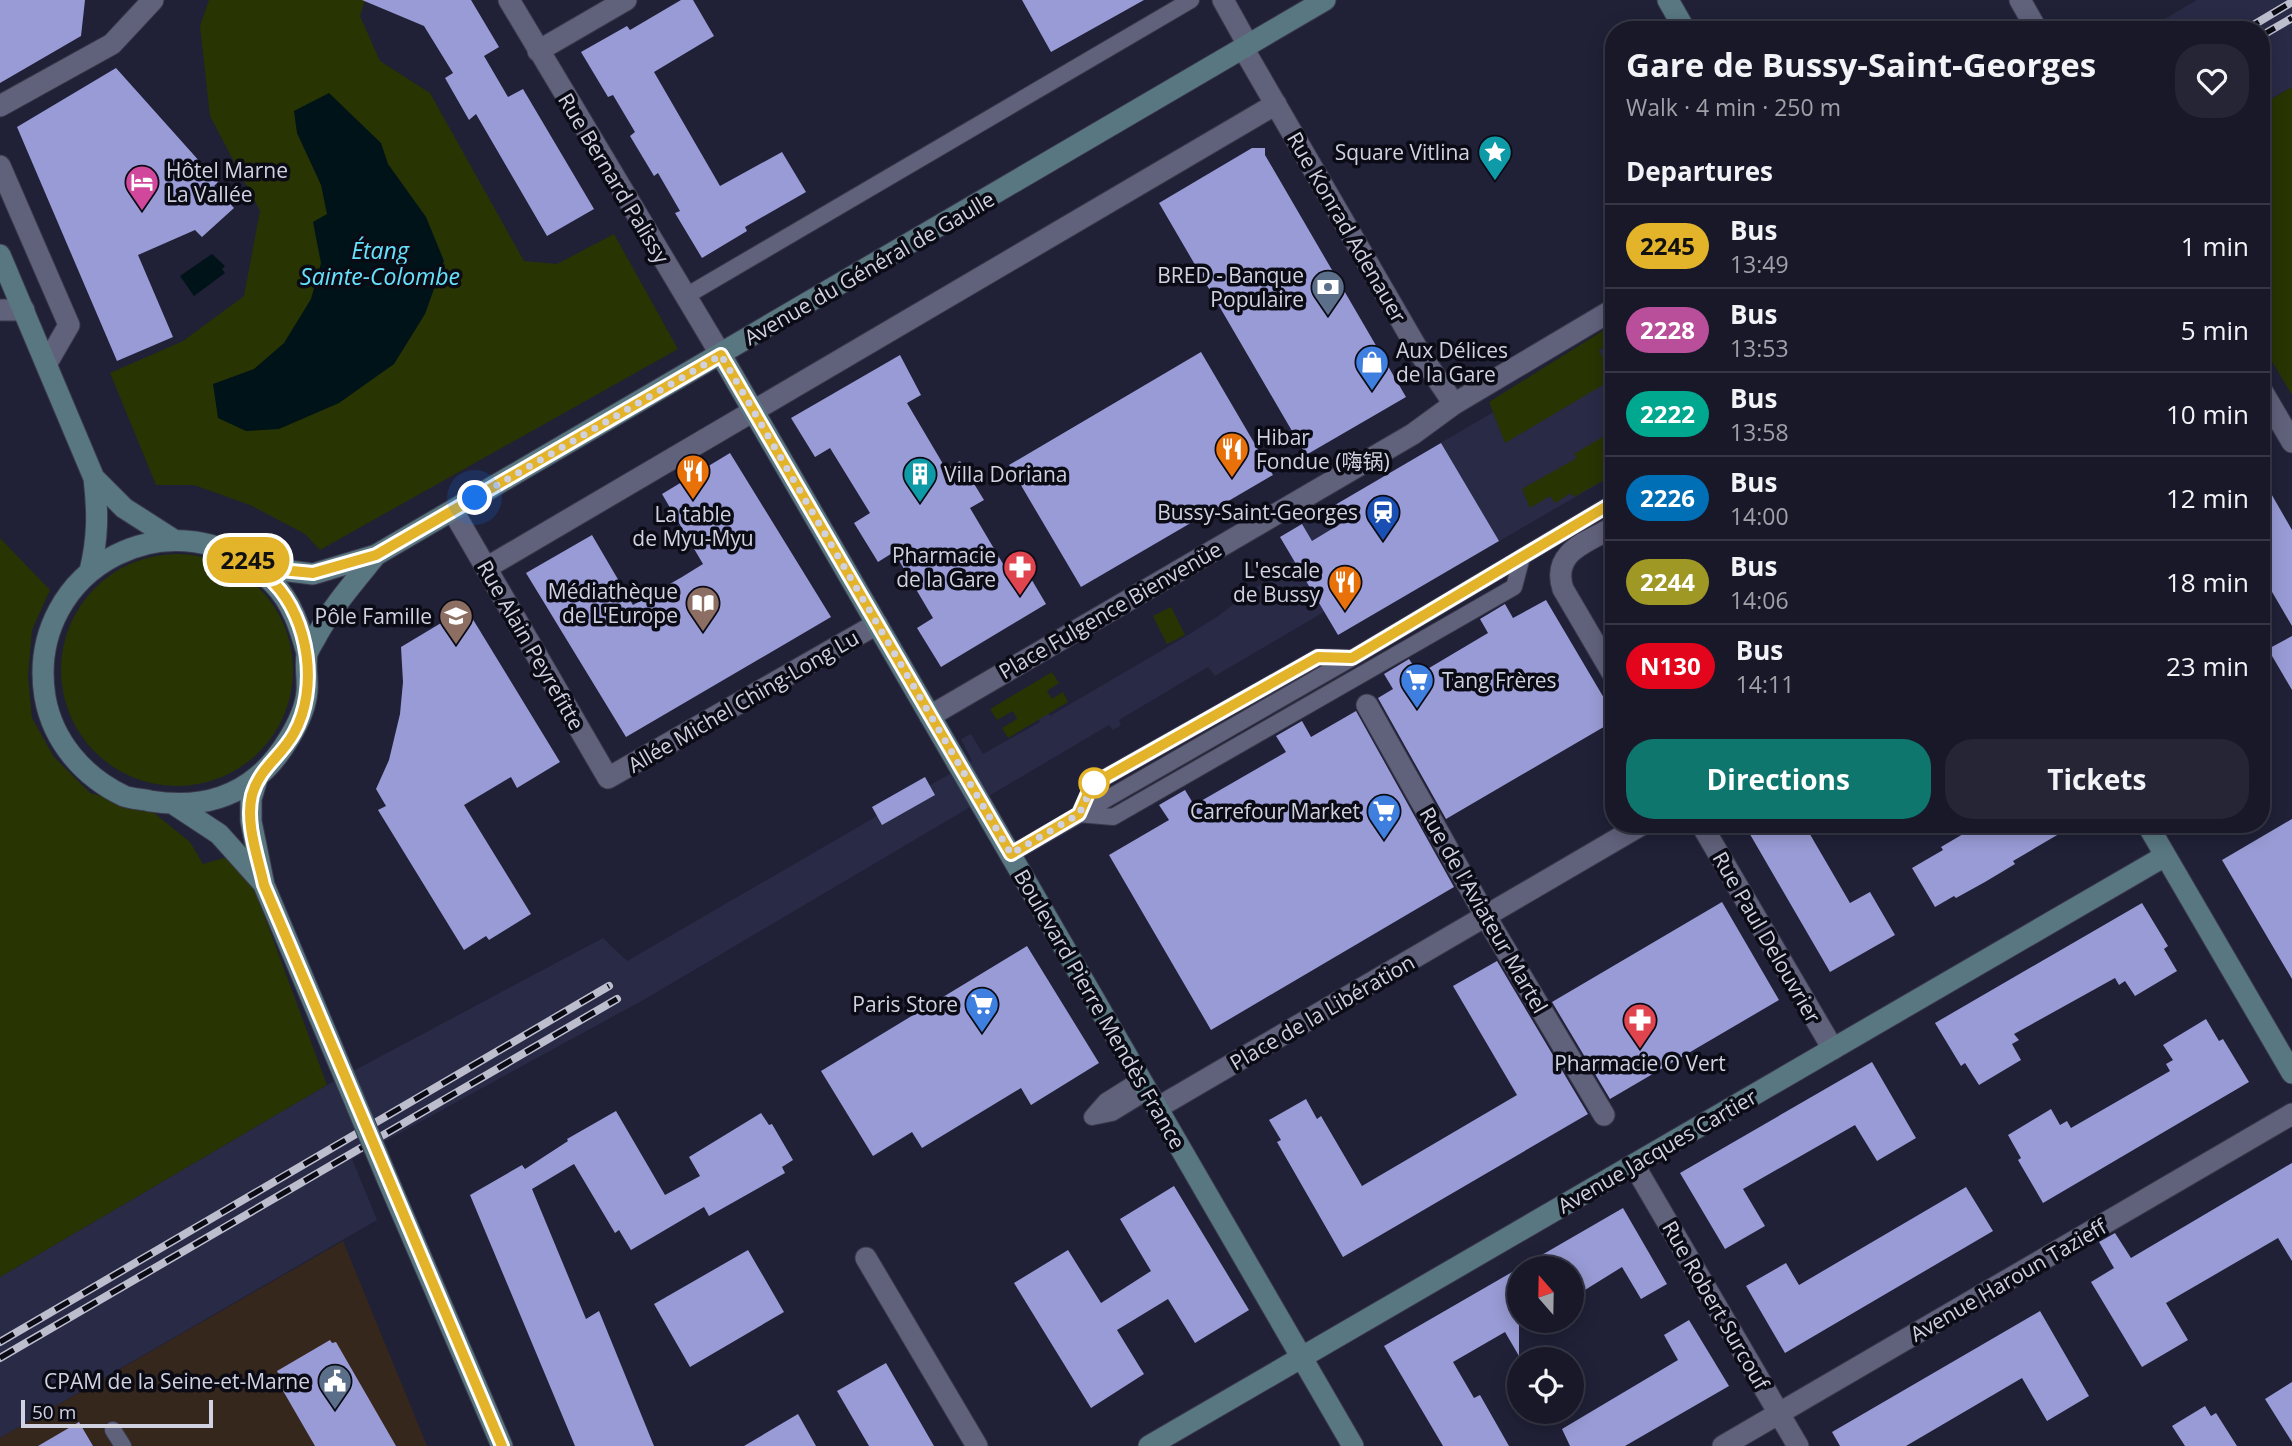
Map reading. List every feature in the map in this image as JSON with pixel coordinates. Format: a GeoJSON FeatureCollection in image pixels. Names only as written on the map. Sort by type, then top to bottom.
{"type":"FeatureCollection","features":[{"type":"Feature","properties":{"kind":"main road","name":"Avenue du Général de Gaulle"},"geometry":{"type":"LineString","coordinates":[[244,559],[302,574],[376,555],[1325,0]]}},
{"type":"Feature","properties":{"kind":"main road"},"geometry":{"type":"LineString","coordinates":[[1668,0],[1680,21]]}},
{"type":"Feature","properties":{"kind":"main road"},"geometry":{"type":"LineString","coordinates":[[0,255],[94,478],[96,542],[90,571]]}},
{"type":"Feature","properties":{"kind":"main road","name":"Boulevard Pierre Mendès France"},"geometry":{"type":"LineString","coordinates":[[721,355],[1353,1446]]}},
{"type":"Feature","properties":{"kind":"main road"},"geometry":{"type":"LineString","coordinates":[[94,478],[124,508],[174,540]]}},
{"type":"Feature","properties":{"kind":"main road"},"geometry":{"type":"LineString","coordinates":[[174,540],[211,544],[244,559],[274,583],[289,605],[296,616],[307,653],[307,694],[294,733],[258,776],[239,790],[204,803],[175,805],[127,797],[93,778],[66,749],[48,714],[42,675],[47,636],[63,600],[90,571],[115,554],[144,543],[174,540]]}},
{"type":"Feature","properties":{"kind":"main road","name":"Avenue du Général de Gaulle"},"geometry":{"type":"LineString","coordinates":[[307,653],[328,614],[376,555]]}},
{"type":"Feature","properties":{"kind":"main road"},"geometry":{"type":"LineString","coordinates":[[258,776],[251,799],[251,821],[264,885],[502,1446]]}},
{"type":"Feature","properties":{"kind":"main road"},"geometry":{"type":"LineString","coordinates":[[175,805],[219,834],[264,885]]}},
{"type":"Feature","properties":{"kind":"main road"},"geometry":{"type":"LineString","coordinates":[[2152,833],[2292,1073]]}},
{"type":"Feature","properties":{"kind":"main road","name":"Avenue Jacques Cartier"},"geometry":{"type":"LineString","coordinates":[[1149,1446],[2165,856]]}},
{"type":"Feature","properties":{"kind":"street"},"geometry":{"type":"LineString","coordinates":[[0,106],[112,44],[153,0]]}},
{"type":"Feature","properties":{"kind":"street","name":"Rue Bernard Palissy"},"geometry":{"type":"LineString","coordinates":[[509,0],[721,355]]}},
{"type":"Feature","properties":{"kind":"street"},"geometry":{"type":"LineString","coordinates":[[538,51],[626,0]]}},
{"type":"Feature","properties":{"kind":"street","name":"Rue Konrad Adenauer"},"geometry":{"type":"LineString","coordinates":[[1223,0],[1276,104],[1421,355],[1454,404]]}},
{"type":"Feature","properties":{"kind":"street"},"geometry":{"type":"LineString","coordinates":[[2020,0],[2032,21]]}},
{"type":"Feature","properties":{"kind":"street"},"geometry":{"type":"LineString","coordinates":[[486,568],[1276,104]]}},
{"type":"Feature","properties":{"kind":"street"},"geometry":{"type":"LineString","coordinates":[[0,166],[69,326],[47,363]]}},
{"type":"Feature","properties":{"kind":"street"},"geometry":{"type":"LineString","coordinates":[[0,310],[23,310]]}},
{"type":"Feature","properties":{"kind":"street","name":"Place Fulgence Bienvenüe"},"geometry":{"type":"LineString","coordinates":[[930,716],[1413,434],[1454,404],[1605,314]]}},
{"type":"Feature","properties":{"kind":"street"},"geometry":{"type":"LineString","coordinates":[[2270,404],[2292,442]]}},
{"type":"Feature","properties":{"kind":"street","name":"Rue Alain Peyrefitte"},"geometry":{"type":"LineString","coordinates":[[453,511],[608,779]]}},
{"type":"Feature","properties":{"kind":"street"},"geometry":{"type":"LineString","coordinates":[[1605,532],[1572,551],[1564,559],[1559,579],[1605,661]]}},
{"type":"Feature","properties":{"kind":"street","name":"Allée Michel Ching-Long Lu"},"geometry":{"type":"LineString","coordinates":[[608,779],[877,624]]}},
{"type":"Feature","properties":{"kind":"street","name":"Rue de l'Aviateur Martel"},"geometry":{"type":"LineString","coordinates":[[1367,705],[1486,917],[1604,1115]]}},
{"type":"Feature","properties":{"kind":"street","name":"Place de la Libération"},"geometry":{"type":"LineString","coordinates":[[1148,1093],[1486,917],[1628,833]]}},
{"type":"Feature","properties":{"kind":"street","name":"Rue Paul Delouvrier"},"geometry":{"type":"LineString","coordinates":[[1706,833],[1833,1049]]}},
{"type":"Feature","properties":{"kind":"street","name":"Avenue Haroun Tazieff"},"geometry":{"type":"LineString","coordinates":[[1723,1446],[2292,1114]]}},
{"type":"Feature","properties":{"kind":"street","name":"Rue Robert Surcouf"},"geometry":{"type":"LineString","coordinates":[[1634,1165],[1798,1446]]}},
{"type":"Feature","properties":{"kind":"street"},"geometry":{"type":"LineString","coordinates":[[866,1258],[977,1446]]}},
{"type":"Feature","properties":{"kind":"lane"},"geometry":{"type":"LineString","coordinates":[[686,296],[1191,0]]}},
{"type":"Feature","properties":{"kind":"lane"},"geometry":{"type":"LineString","coordinates":[[1079,814],[1094,783],[1318,657],[1352,658],[1605,507]]}},
{"type":"Feature","properties":{"kind":"lane"},"geometry":{"type":"LineString","coordinates":[[1011,854],[1079,814],[1113,817],[1514,587],[1522,557]]}},
{"type":"Feature","properties":{"kind":"lane"},"geometry":{"type":"LineString","coordinates":[[113,1430],[123,1446]]}},
{"type":"Feature","properties":{"kind":"shaded area"},"geometry":{"type":"Polygon","coordinates":[[[2197,0],[2292,0],[2292,87],[2270,100],[2270,21],[2161,21],[2197,0]]]}},
{"type":"Feature","properties":{"kind":"shaded area"},"geometry":{"type":"Polygon","coordinates":[[[1605,347],[1605,480],[1338,635],[1324,612],[1215,676],[1208,667],[1119,720],[1121,725],[1113,730],[1109,725],[645,999],[352,1159],[377,1220],[0,1438],[0,1277],[327,1085],[603,938],[627,961],[972,761],[961,739],[971,734],[983,754],[1040,722],[1036,713],[1045,708],[1050,716],[1218,616],[1294,560],[1280,537],[1605,347]]]}},
{"type":"Feature","properties":{"kind":"shaded area"},"geometry":{"type":"Polygon","coordinates":[[[343,1241],[427,1446],[0,1446],[0,1438],[343,1241]]]}},
{"type":"Feature","properties":{"kind":"green space"},"geometry":{"type":"Polygon","coordinates":[[[209,0],[365,0],[360,16],[380,61],[430,93],[524,261],[557,264],[614,234],[678,349],[320,550],[305,534],[250,505],[194,485],[156,485],[110,373],[183,341],[244,296],[260,211],[210,116],[200,26],[209,0]]]}},
{"type":"Feature","properties":{"kind":"green space"},"geometry":{"type":"Polygon","coordinates":[[[2292,87],[2292,395],[2270,358],[2270,100],[2292,87]]]}},
{"type":"Feature","properties":{"kind":"green space"},"geometry":{"type":"Polygon","coordinates":[[[1605,329],[1605,347],[1599,350],[1605,362],[1605,384],[1505,443],[1489,402],[1605,329]]]}},
{"type":"Feature","properties":{"kind":"green space"},"geometry":{"type":"Polygon","coordinates":[[[1605,436],[1605,480],[1574,497],[1571,493],[1555,503],[1550,496],[1530,508],[1522,489],[1577,458],[1574,454],[1605,436]]]}},
{"type":"Feature","properties":{"kind":"green space"},"geometry":{"type":"Polygon","coordinates":[[[0,538],[50,590],[32,630],[28,676],[32,718],[54,757],[90,793],[148,808],[190,842],[203,864],[241,853],[327,1085],[0,1277],[0,538]]]}},
{"type":"Feature","properties":{"kind":"green space"},"geometry":{"type":"Polygon","coordinates":[[[166,554],[188,554],[232,567],[251,580],[267,596],[280,615],[288,636],[293,670],[291,693],[280,725],[267,744],[251,760],[232,773],[211,781],[188,786],[166,786],[122,773],[103,760],[87,744],[74,725],[66,704],[61,681],[61,659],[74,615],[87,596],[103,580],[122,567],[143,559],[166,554]]]}},
{"type":"Feature","properties":{"kind":"green space"},"geometry":{"type":"Polygon","coordinates":[[[1171,607],[1185,635],[1167,644],[1153,616],[1171,607]]]}},
{"type":"Feature","properties":{"kind":"green space"},"geometry":{"type":"Polygon","coordinates":[[[1052,672],[1059,683],[1047,691],[1052,699],[1063,692],[1068,702],[1008,738],[1002,728],[1017,719],[1013,711],[997,720],[990,709],[1052,672]]]}},
{"type":"Feature","properties":{"kind":"water","name":"Étang Sainte-Colombe"},"geometry":{"type":"Polygon","coordinates":[[[329,93],[381,143],[388,164],[426,217],[444,261],[425,314],[394,364],[339,403],[279,429],[246,431],[218,418],[213,384],[254,369],[284,343],[311,299],[321,263],[313,222],[327,214],[321,185],[297,133],[294,111],[329,93]]]}},
{"type":"Feature","properties":{"kind":"water"},"geometry":{"type":"Polygon","coordinates":[[[212,254],[225,266],[222,269],[225,273],[194,296],[180,276],[212,254]]]}},
{"type":"Feature","properties":{"kind":"building"},"geometry":{"type":"Polygon","coordinates":[[[0,0],[85,0],[81,36],[0,83],[0,0]]]}},
{"type":"Feature","properties":{"kind":"building"},"geometry":{"type":"Polygon","coordinates":[[[362,0],[471,0],[499,47],[484,56],[508,97],[523,89],[594,209],[547,236],[476,114],[469,120],[445,78],[453,73],[424,26],[362,0]]]}},
{"type":"Feature","properties":{"kind":"building"},"geometry":{"type":"Polygon","coordinates":[[[681,0],[693,0],[714,36],[654,72],[720,186],[782,152],[806,192],[745,227],[747,231],[702,258],[675,213],[680,211],[658,173],[654,176],[630,136],[635,132],[613,95],[608,97],[581,52],[627,26],[630,30],[681,0]]]}},
{"type":"Feature","properties":{"kind":"building"},"geometry":{"type":"Polygon","coordinates":[[[1022,0],[1144,0],[1051,52],[1022,0]]]}},
{"type":"Feature","properties":{"kind":"building","name":"Hôtel Marne La Vallée"},"geometry":{"type":"Polygon","coordinates":[[[116,68],[218,182],[214,186],[234,208],[202,237],[195,230],[138,255],[173,337],[117,361],[17,127],[116,68]]]}},
{"type":"Feature","properties":{"kind":"building"},"geometry":{"type":"Polygon","coordinates":[[[1252,148],[1265,148],[1265,155],[1406,397],[1306,455],[1159,203],[1252,148]]]}},
{"type":"Feature","properties":{"kind":"building"},"geometry":{"type":"Polygon","coordinates":[[[1201,352],[1273,475],[1081,587],[1009,465],[1201,352]]]}},
{"type":"Feature","properties":{"kind":"building","name":"Villa Doriana"},"geometry":{"type":"Polygon","coordinates":[[[900,355],[921,395],[907,403],[946,469],[960,461],[984,500],[970,508],[1009,574],[1023,565],[1046,604],[941,667],[917,628],[933,618],[894,552],[878,562],[854,523],[870,513],[830,448],[815,457],[791,418],[900,355]]]}},
{"type":"Feature","properties":{"kind":"building"},"geometry":{"type":"Polygon","coordinates":[[[1441,443],[1499,541],[1338,635],[1280,537],[1302,524],[1312,541],[1345,521],[1335,505],[1441,443]]]}},
{"type":"Feature","properties":{"kind":"building"},"geometry":{"type":"Polygon","coordinates":[[[730,453],[831,617],[626,737],[526,573],[592,535],[633,605],[682,577],[703,564],[662,494],[730,453]]]}},
{"type":"Feature","properties":{"kind":"building"},"geometry":{"type":"Polygon","coordinates":[[[2270,492],[2292,530],[2292,626],[2270,588],[2270,492]]]}},
{"type":"Feature","properties":{"kind":"building"},"geometry":{"type":"Polygon","coordinates":[[[1546,600],[1605,700],[1605,726],[1446,819],[1378,698],[1393,689],[1384,674],[1409,659],[1419,674],[1488,633],[1480,619],[1505,604],[1513,618],[1546,600]]]}},
{"type":"Feature","properties":{"kind":"building"},"geometry":{"type":"Polygon","coordinates":[[[466,608],[560,762],[517,788],[511,777],[464,805],[531,914],[489,940],[486,936],[464,950],[378,810],[386,806],[376,789],[389,760],[400,714],[403,682],[401,647],[466,608]]]}},
{"type":"Feature","properties":{"kind":"building"},"geometry":{"type":"Polygon","coordinates":[[[2292,636],[2292,690],[2270,652],[2270,648],[2292,636]]]}},
{"type":"Feature","properties":{"kind":"building"},"geometry":{"type":"Polygon","coordinates":[[[1356,711],[1454,887],[1211,1030],[1109,855],[1169,820],[1159,805],[1185,790],[1194,805],[1286,752],[1276,736],[1302,721],[1311,737],[1356,711]]]}},
{"type":"Feature","properties":{"kind":"building"},"geometry":{"type":"Polygon","coordinates":[[[925,777],[935,795],[882,825],[872,807],[925,777]]]}},
{"type":"Feature","properties":{"kind":"building"},"geometry":{"type":"Polygon","coordinates":[[[2292,819],[2292,979],[2222,860],[2292,819]]]}},
{"type":"Feature","properties":{"kind":"building"},"geometry":{"type":"Polygon","coordinates":[[[1749,833],[1809,833],[1850,903],[1870,892],[1895,935],[1830,972],[1749,833]]]}},
{"type":"Feature","properties":{"kind":"building"},"geometry":{"type":"Polygon","coordinates":[[[1965,833],[2061,833],[2013,861],[2015,864],[1985,882],[1935,907],[1912,868],[1943,850],[1941,847],[1965,833]]]}},
{"type":"Feature","properties":{"kind":"building"},"geometry":{"type":"Polygon","coordinates":[[[1722,902],[1779,1000],[1610,1099],[1552,1002],[1722,902]]]}},
{"type":"Feature","properties":{"kind":"building"},"geometry":{"type":"Polygon","coordinates":[[[2142,903],[2168,946],[2164,949],[2177,971],[2135,996],[2125,981],[2119,985],[2115,978],[2014,1034],[2019,1040],[2012,1044],[2021,1060],[1979,1085],[1965,1063],[1961,1066],[1935,1023],[2142,903]]]}},
{"type":"Feature","properties":{"kind":"building","name":"Paris Store"},"geometry":{"type":"Polygon","coordinates":[[[1027,946],[1099,1063],[1031,1105],[1021,1088],[922,1148],[912,1132],[873,1156],[821,1071],[1027,946]]]}},
{"type":"Feature","properties":{"kind":"building"},"geometry":{"type":"Polygon","coordinates":[[[1497,961],[1588,1114],[1343,1257],[1277,1142],[1281,1140],[1269,1120],[1306,1099],[1317,1119],[1321,1116],[1362,1186],[1517,1095],[1453,986],[1497,961]]]}},
{"type":"Feature","properties":{"kind":"building"},"geometry":{"type":"Polygon","coordinates":[[[2206,1019],[2219,1041],[2223,1039],[2249,1082],[2043,1203],[2018,1160],[2021,1158],[2008,1135],[2051,1109],[2060,1125],[2067,1121],[2071,1128],[2170,1071],[2166,1064],[2173,1060],[2163,1045],[2206,1019]]]}},
{"type":"Feature","properties":{"kind":"building"},"geometry":{"type":"Polygon","coordinates":[[[1872,1062],[1916,1138],[1877,1161],[1855,1125],[1743,1189],[1765,1226],[1725,1249],[1680,1173],[1872,1062]]]}},
{"type":"Feature","properties":{"kind":"building"},"geometry":{"type":"Polygon","coordinates":[[[616,1111],[665,1195],[700,1176],[689,1157],[761,1113],[769,1125],[772,1124],[793,1160],[782,1167],[785,1173],[709,1216],[704,1207],[631,1250],[619,1230],[615,1233],[574,1164],[532,1189],[586,1319],[599,1311],[654,1446],[575,1446],[470,1195],[522,1165],[525,1169],[568,1141],[567,1139],[616,1111]]]}},
{"type":"Feature","properties":{"kind":"building"},"geometry":{"type":"Polygon","coordinates":[[[2292,1163],[2292,1261],[2278,1238],[2166,1303],[2188,1340],[2142,1367],[2091,1282],[2114,1268],[2099,1242],[2115,1233],[2131,1258],[2292,1163]]]}},
{"type":"Feature","properties":{"kind":"building"},"geometry":{"type":"Polygon","coordinates":[[[1174,1186],[1249,1310],[1195,1343],[1168,1299],[1117,1330],[1144,1374],[1091,1408],[1014,1283],[1068,1250],[1101,1303],[1151,1271],[1120,1219],[1174,1186]]]}},
{"type":"Feature","properties":{"kind":"building"},"geometry":{"type":"Polygon","coordinates":[[[1966,1187],[1993,1231],[1785,1353],[1746,1286],[1786,1263],[1799,1285],[1966,1187]]]}},
{"type":"Feature","properties":{"kind":"building"},"geometry":{"type":"Polygon","coordinates":[[[1623,1208],[1667,1284],[1641,1299],[1622,1267],[1584,1291],[1584,1256],[1540,1256],[1623,1208]]]}},
{"type":"Feature","properties":{"kind":"building"},"geometry":{"type":"Polygon","coordinates":[[[748,1250],[784,1312],[690,1367],[654,1304],[748,1250]]]}},
{"type":"Feature","properties":{"kind":"building"},"geometry":{"type":"Polygon","coordinates":[[[1507,1275],[1507,1334],[1519,1334],[1519,1347],[1514,1347],[1505,1332],[1453,1362],[1474,1398],[1480,1395],[1509,1446],[1443,1446],[1384,1346],[1507,1275]]]}},
{"type":"Feature","properties":{"kind":"building"},"geometry":{"type":"Polygon","coordinates":[[[2040,1311],[2089,1396],[2047,1421],[2022,1378],[1906,1446],[1840,1446],[1832,1432],[2040,1311]]]}},
{"type":"Feature","properties":{"kind":"building"},"geometry":{"type":"Polygon","coordinates":[[[1689,1320],[1729,1386],[1625,1446],[1570,1446],[1562,1429],[1570,1424],[1584,1424],[1584,1416],[1678,1360],[1664,1335],[1689,1320]]]}},
{"type":"Feature","properties":{"kind":"building","name":"CPAM de la Seine-et-Marne"},"geometry":{"type":"Polygon","coordinates":[[[330,1340],[332,1343],[336,1342],[396,1446],[315,1446],[275,1377],[279,1375],[277,1371],[330,1340]]]}},
{"type":"Feature","properties":{"kind":"building"},"geometry":{"type":"Polygon","coordinates":[[[886,1363],[934,1446],[869,1446],[837,1391],[886,1363]]]}},
{"type":"Feature","properties":{"kind":"building"},"geometry":{"type":"Polygon","coordinates":[[[2292,1382],[2292,1442],[2265,1399],[2292,1382]]]}},
{"type":"Feature","properties":{"kind":"building"},"geometry":{"type":"Polygon","coordinates":[[[2205,1406],[2211,1416],[2216,1413],[2237,1446],[2185,1446],[2172,1426],[2205,1406]]]}},
{"type":"Feature","properties":{"kind":"building"},"geometry":{"type":"Polygon","coordinates":[[[798,1414],[816,1446],[744,1446],[798,1414]]]}},
{"type":"Feature","properties":{"kind":"building"},"geometry":{"type":"Polygon","coordinates":[[[79,1422],[93,1446],[38,1446],[79,1422]]]}},
{"type":"Feature","properties":{"kind":"railway"},"geometry":{"type":"LineString","coordinates":[[2260,21],[2292,2]]}},
{"type":"Feature","properties":{"kind":"railway"},"geometry":{"type":"LineString","coordinates":[[2270,31],[2292,18]]}},
{"type":"Feature","properties":{"kind":"railway"},"geometry":{"type":"LineString","coordinates":[[0,1342],[609,986]]}},
{"type":"Feature","properties":{"kind":"railway"},"geometry":{"type":"LineString","coordinates":[[0,1358],[617,999]]}},
{"type":"Feature","properties":{"kind":"bus line","name":"2245"},"geometry":{"type":"LineString","coordinates":[[502,1446],[378,1157],[324,1021],[264,885],[251,821],[251,799],[258,776],[294,733],[307,694],[307,653],[296,616],[274,583],[244,559],[302,574],[376,555],[721,355],[1011,854],[1079,814],[1094,783],[1318,657],[1352,658],[1605,507]]}},
{"type":"Feature","properties":{"kind":"place","name":"Square Vitlina"},"geometry":{"type":"Point","coordinates":[1495,182]}},
{"type":"Feature","properties":{"kind":"place","name":"Hôtel Marne La Vallée"},"geometry":{"type":"Point","coordinates":[142,212]}},
{"type":"Feature","properties":{"kind":"place","name":"BRED - Banque Populaire"},"geometry":{"type":"Point","coordinates":[1328,317]}},
{"type":"Feature","properties":{"kind":"place","name":"Aux Délices de la Gare"},"geometry":{"type":"Point","coordinates":[1372,392]}},
{"type":"Feature","properties":{"kind":"place","name":"Hibar Fondue (嗨锅)"},"geometry":{"type":"Point","coordinates":[1232,479]}},
{"type":"Feature","properties":{"kind":"place","name":"La table de Myu-Myu"},"geometry":{"type":"Point","coordinates":[693,501]}},
{"type":"Feature","properties":{"kind":"place","name":"Villa Doriana"},"geometry":{"type":"Point","coordinates":[920,504]}},
{"type":"Feature","properties":{"kind":"place","name":"Bussy-Saint-Georges"},"geometry":{"type":"Point","coordinates":[1383,542]}},
{"type":"Feature","properties":{"kind":"place","name":"Pharmacie de la Gare"},"geometry":{"type":"Point","coordinates":[1020,597]}},
{"type":"Feature","properties":{"kind":"place","name":"L'escale de Bussy"},"geometry":{"type":"Point","coordinates":[1345,612]}},
{"type":"Feature","properties":{"kind":"place","name":"Médiathèque de L'Europe"},"geometry":{"type":"Point","coordinates":[703,633]}},
{"type":"Feature","properties":{"kind":"place","name":"Pôle Famille"},"geometry":{"type":"Point","coordinates":[456,646]}},
{"type":"Feature","properties":{"kind":"place","name":"Tang Frères"},"geometry":{"type":"Point","coordinates":[1417,710]}},
{"type":"Feature","properties":{"kind":"place","name":"Carrefour Market"},"geometry":{"type":"Point","coordinates":[1384,841]}},
{"type":"Feature","properties":{"kind":"place","name":"Paris Store"},"geometry":{"type":"Point","coordinates":[982,1034]}},
{"type":"Feature","properties":{"kind":"place","name":"Pharmacie O Vert"},"geometry":{"type":"Point","coordinates":[1640,1050]}},
{"type":"Feature","properties":{"kind":"place","name":"CPAM de la Seine-et-Marne"},"geometry":{"type":"Point","coordinates":[335,1411]}},
{"type":"Feature","properties":{"kind":"route"},"geometry":{"type":"LineString","coordinates":[[475,498],[721,355],[1011,854],[1079,814],[1094,783]]}}]}
